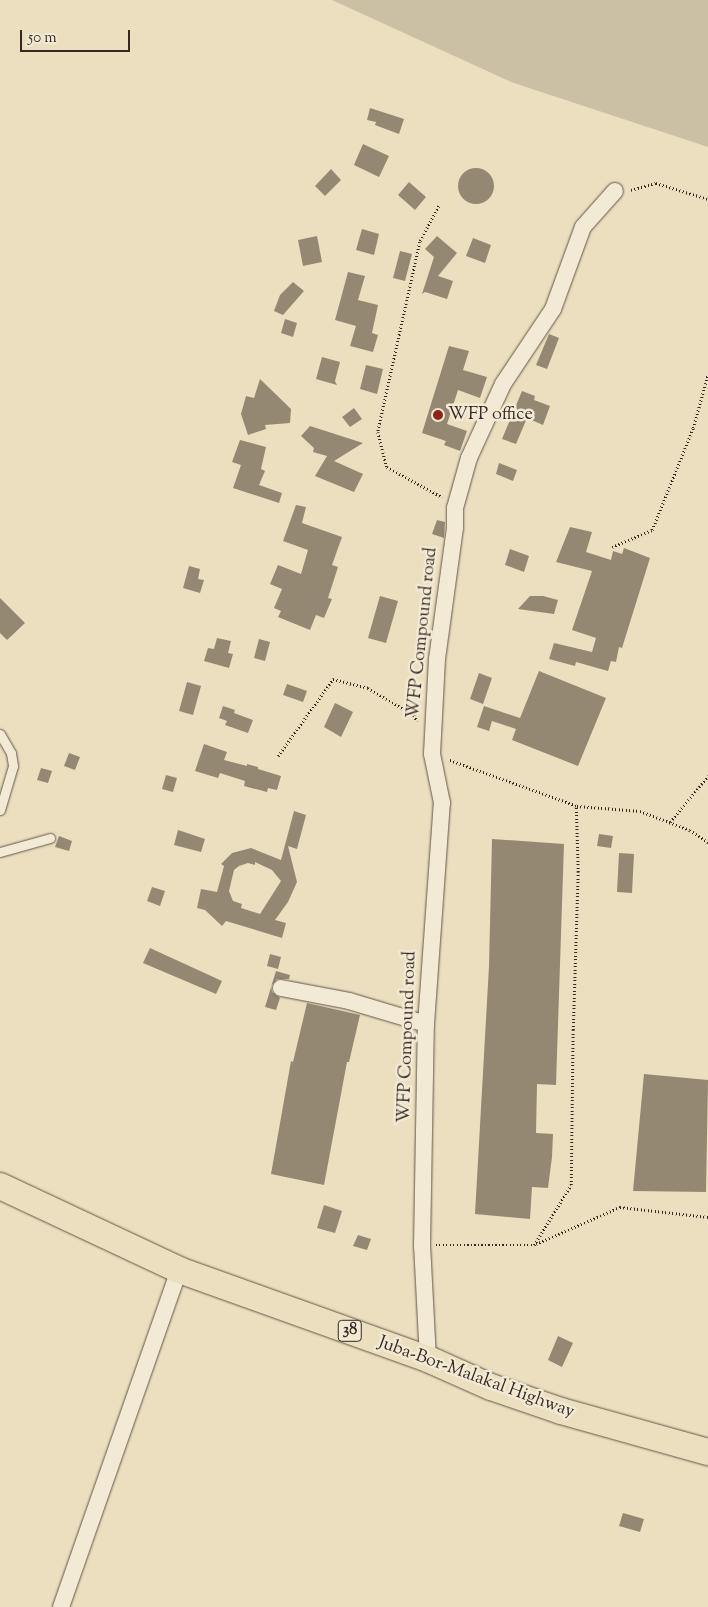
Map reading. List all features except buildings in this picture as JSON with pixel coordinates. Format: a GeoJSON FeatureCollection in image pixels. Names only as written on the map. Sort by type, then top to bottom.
{"type":"FeatureCollection","features":[{"type":"Feature","properties":{"kind":"main road","name":"Juba-Bor-Malakal Highway"},"geometry":{"type":"LineString","coordinates":[[0,1186],[179,1270],[428,1359],[491,1386],[561,1411],[708,1452]]}},
{"type":"Feature","properties":{"kind":"street","name":"WFP Compound road"},"geometry":{"type":"LineString","coordinates":[[428,1359],[422,1246],[426,1024],[442,803],[432,754],[437,659],[455,528],[455,508],[470,458],[503,384],[552,309],[583,227],[614,193]]}},
{"type":"Feature","properties":{"kind":"street"},"geometry":{"type":"LineString","coordinates":[[281,988],[349,1001],[426,1024]]}},
{"type":"Feature","properties":{"kind":"street"},"geometry":{"type":"LineString","coordinates":[[62,1607],[179,1270]]}},
{"type":"Feature","properties":{"kind":"lane"},"geometry":{"type":"LineString","coordinates":[[0,734],[11,753],[13,766],[0,810]]}},
{"type":"Feature","properties":{"kind":"lane"},"geometry":{"type":"LineString","coordinates":[[0,852],[50,838]]}},
{"type":"Feature","properties":{"kind":"path"},"geometry":{"type":"LineString","coordinates":[[614,193],[656,183],[708,199]]}},
{"type":"Feature","properties":{"kind":"path"},"geometry":{"type":"LineString","coordinates":[[439,206],[420,242],[378,432],[387,467],[439,494],[455,508]]}},
{"type":"Feature","properties":{"kind":"path"},"geometry":{"type":"LineString","coordinates":[[612,547],[652,530],[693,428],[708,374]]}},
{"type":"Feature","properties":{"kind":"path"},"geometry":{"type":"LineString","coordinates":[[278,756],[333,679],[368,688],[414,715],[418,722]]}},
{"type":"Feature","properties":{"kind":"path"},"geometry":{"type":"LineString","coordinates":[[432,754],[576,806],[640,811],[690,830],[708,842]]}},
{"type":"Feature","properties":{"kind":"path"},"geometry":{"type":"LineString","coordinates":[[670,822],[708,776]]}},
{"type":"Feature","properties":{"kind":"path"},"geometry":{"type":"LineString","coordinates":[[534,1245],[571,1185],[578,872],[576,806]]}},
{"type":"Feature","properties":{"kind":"path"},"geometry":{"type":"LineString","coordinates":[[422,1246],[534,1245],[620,1207],[708,1218]]}},
{"type":"Feature","properties":{"kind":"shaded area"},"geometry":{"type":"Polygon","coordinates":[[[332,0],[708,0],[708,147],[511,82],[332,0]]]}},
{"type":"Feature","properties":{"kind":"place","name":"WFP office"},"geometry":{"type":"Point","coordinates":[438,415]}}]}
